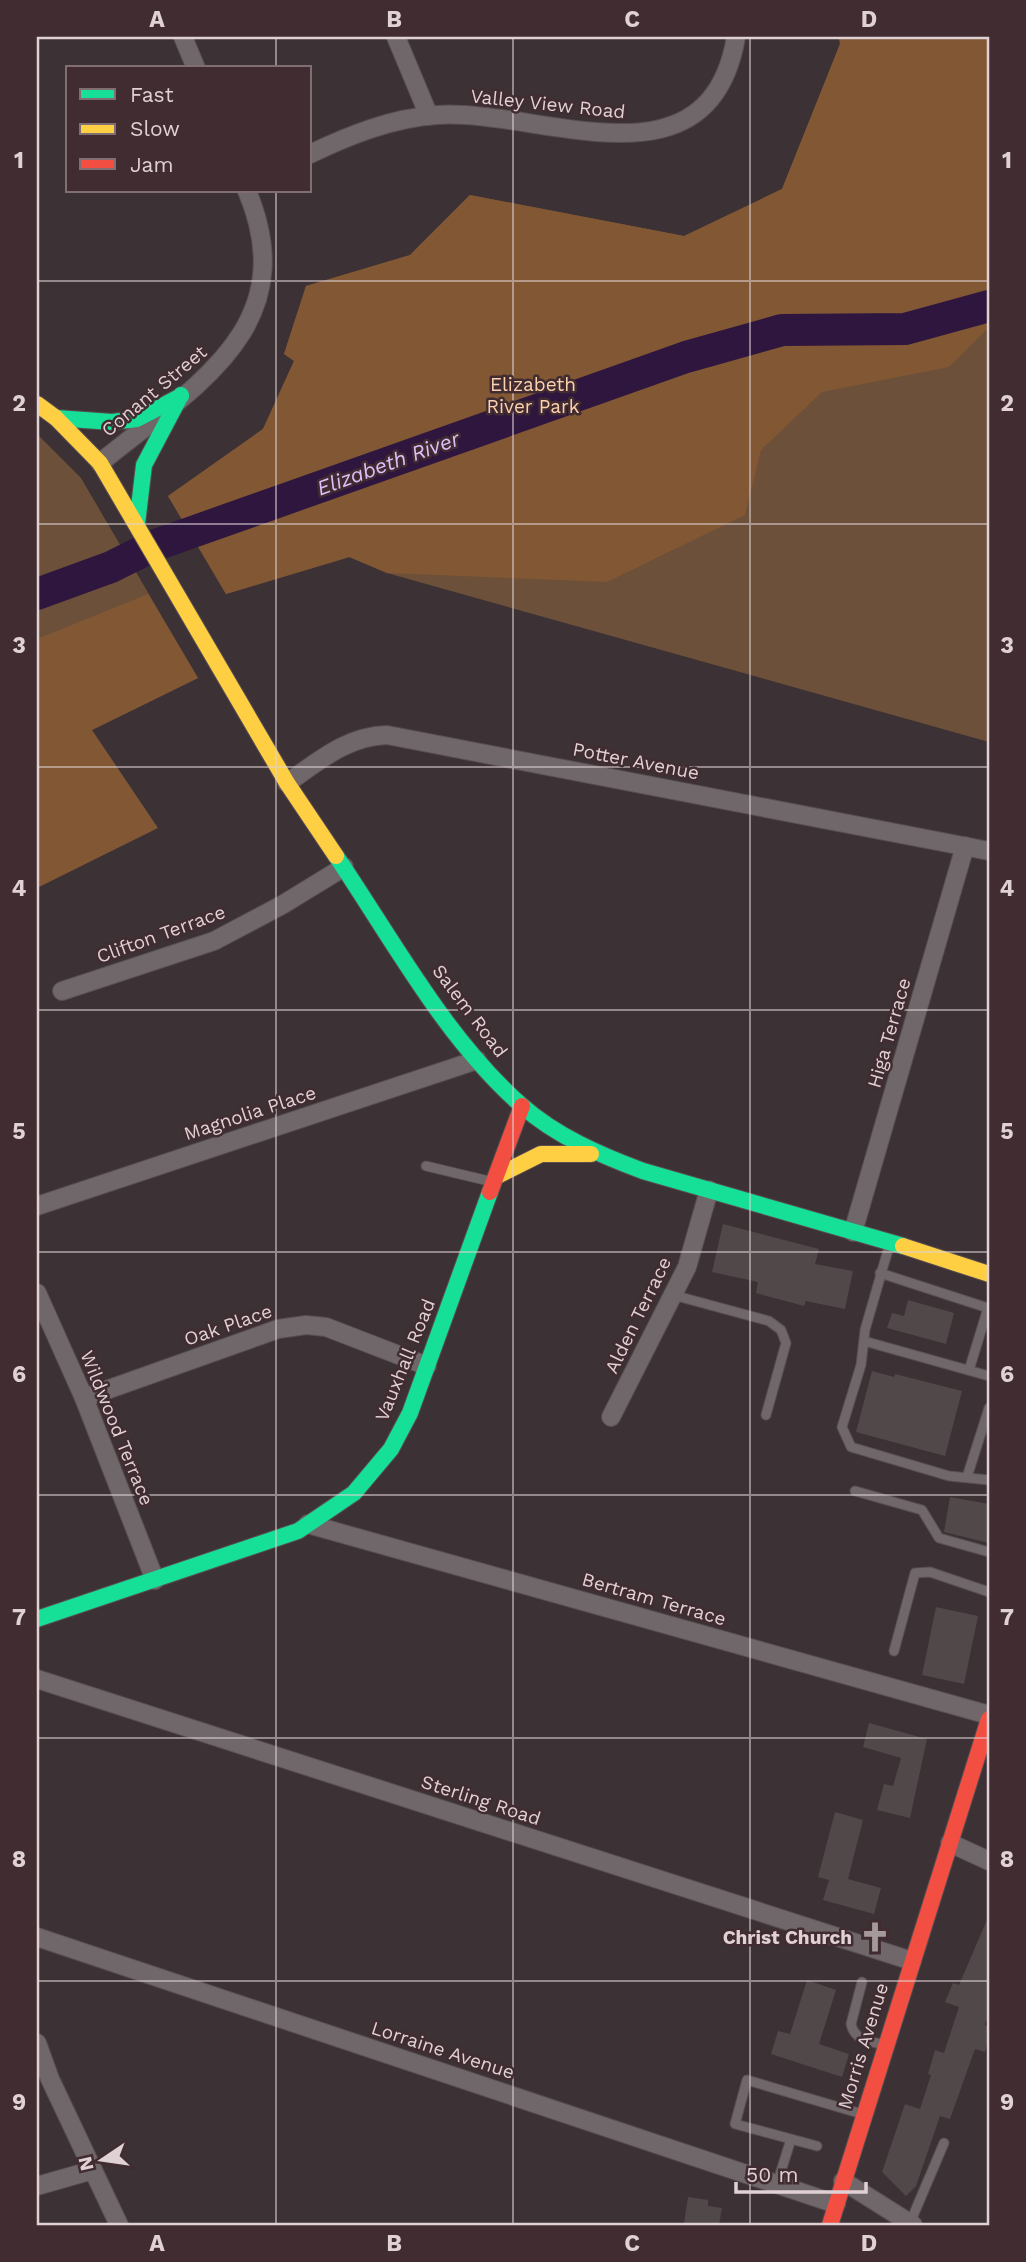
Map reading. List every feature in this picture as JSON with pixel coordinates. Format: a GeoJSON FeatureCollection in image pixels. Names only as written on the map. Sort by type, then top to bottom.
{"type":"FeatureCollection","features":[{"type":"Feature","properties":{"kind":"street"},"geometry":{"type":"LineString","coordinates":[[183,37],[195,66]]}},
{"type":"Feature","properties":{"kind":"street"},"geometry":{"type":"LineString","coordinates":[[396,37],[429,116]]}},
{"type":"Feature","properties":{"kind":"street","name":"Valley View Road"},"geometry":{"type":"LineString","coordinates":[[312,153],[365,131],[429,116],[466,116],[624,135],[646,134],[687,118],[704,104],[724,78],[736,37]]}},
{"type":"Feature","properties":{"kind":"street","name":"Conant Street"},"geometry":{"type":"LineString","coordinates":[[100,463],[225,360],[240,339],[258,296],[262,242],[247,192]]}},
{"type":"Feature","properties":{"kind":"street"},"geometry":{"type":"LineString","coordinates":[[55,418],[112,422],[136,419],[181,396]]}},
{"type":"Feature","properties":{"kind":"street"},"geometry":{"type":"LineString","coordinates":[[136,524],[144,464],[181,396]]}},
{"type":"Feature","properties":{"kind":"street","name":"Salem Road"},"geometry":{"type":"LineString","coordinates":[[37,404],[100,463],[287,783],[477,1060],[522,1106],[559,1132],[601,1155],[989,1274]]}},
{"type":"Feature","properties":{"kind":"street","name":"Potter Avenue"},"geometry":{"type":"LineString","coordinates":[[287,783],[349,741],[368,735],[387,735],[989,851]]}},
{"type":"Feature","properties":{"kind":"street","name":"Higa Terrace"},"geometry":{"type":"LineString","coordinates":[[853,1232],[965,846]]}},
{"type":"Feature","properties":{"kind":"street","name":"Clifton Terrace"},"geometry":{"type":"LineString","coordinates":[[62,991],[214,941],[282,905],[344,867]]}},
{"type":"Feature","properties":{"kind":"street","name":"Magnolia Place"},"geometry":{"type":"LineString","coordinates":[[37,1206],[477,1060]]}},
{"type":"Feature","properties":{"kind":"street","name":"Vauxhall Road"},"geometry":{"type":"LineString","coordinates":[[37,1619],[298,1531],[354,1493],[391,1449],[410,1413],[522,1106]]}},
{"type":"Feature","properties":{"kind":"street"},"geometry":{"type":"LineString","coordinates":[[496,1179],[523,1159],[549,1151],[601,1155]]}},
{"type":"Feature","properties":{"kind":"street","name":"Alden Terrace"},"geometry":{"type":"LineString","coordinates":[[611,1417],[687,1268],[709,1190]]}},
{"type":"Feature","properties":{"kind":"street","name":"Wildwood Terrace"},"geometry":{"type":"LineString","coordinates":[[37,1293],[84,1398],[155,1580]]}},
{"type":"Feature","properties":{"kind":"street","name":"Oak Place"},"geometry":{"type":"LineString","coordinates":[[84,1398],[278,1329],[306,1325],[326,1327],[427,1366]]}},
{"type":"Feature","properties":{"kind":"street","name":"Bertram Terrace"},"geometry":{"type":"LineString","coordinates":[[308,1524],[989,1717]]}},
{"type":"Feature","properties":{"kind":"street","name":"Sterling Road"},"geometry":{"type":"LineString","coordinates":[[37,1679],[912,1961]]}},
{"type":"Feature","properties":{"kind":"street","name":"Morris Avenue"},"geometry":{"type":"LineString","coordinates":[[830,2225],[950,1843],[983,1761],[989,1717]]}},
{"type":"Feature","properties":{"kind":"street"},"geometry":{"type":"LineString","coordinates":[[950,1843],[989,1861]]}},
{"type":"Feature","properties":{"kind":"street","name":"Lorraine Avenue"},"geometry":{"type":"LineString","coordinates":[[37,1937],[836,2204]]}},
{"type":"Feature","properties":{"kind":"street"},"geometry":{"type":"LineString","coordinates":[[37,2043],[50,2079],[118,2225]]}},
{"type":"Feature","properties":{"kind":"street"},"geometry":{"type":"LineString","coordinates":[[37,2186],[93,2170]]}},
{"type":"Feature","properties":{"kind":"street"},"geometry":{"type":"LineString","coordinates":[[844,2180],[912,2224]]}},
{"type":"Feature","properties":{"kind":"lane"},"geometry":{"type":"LineString","coordinates":[[426,1166],[496,1179]]}},
{"type":"Feature","properties":{"kind":"lane"},"geometry":{"type":"LineString","coordinates":[[891,1242],[880,1273],[861,1365],[842,1427],[851,1447],[949,1476],[989,1480]]}},
{"type":"Feature","properties":{"kind":"lane"},"geometry":{"type":"LineString","coordinates":[[880,1273],[988,1315],[969,1370]]}},
{"type":"Feature","properties":{"kind":"lane"},"geometry":{"type":"LineString","coordinates":[[673,1295],[769,1321],[781,1330],[786,1343],[766,1415]]}},
{"type":"Feature","properties":{"kind":"lane"},"geometry":{"type":"LineString","coordinates":[[864,1341],[989,1376]]}},
{"type":"Feature","properties":{"kind":"lane"},"geometry":{"type":"LineString","coordinates":[[967,1477],[989,1408]]}},
{"type":"Feature","properties":{"kind":"lane"},"geometry":{"type":"LineString","coordinates":[[855,1491],[922,1510],[939,1538],[989,1552]]}},
{"type":"Feature","properties":{"kind":"lane"},"geometry":{"type":"LineString","coordinates":[[894,1651],[915,1573],[930,1572],[989,1592]]}},
{"type":"Feature","properties":{"kind":"lane"},"geometry":{"type":"LineString","coordinates":[[862,1982],[851,2024],[852,2031],[856,2036],[886,2045]]}},
{"type":"Feature","properties":{"kind":"lane"},"geometry":{"type":"LineString","coordinates":[[817,2146],[735,2124],[747,2080],[864,2115]]}},
{"type":"Feature","properties":{"kind":"lane"},"geometry":{"type":"LineString","coordinates":[[777,2184],[791,2139]]}},
{"type":"Feature","properties":{"kind":"lane"},"geometry":{"type":"LineString","coordinates":[[912,2224],[944,2143]]}},
{"type":"Feature","properties":{"kind":"green space","name":"Elizabeth River Park"},"geometry":{"type":"Polygon","coordinates":[[[839,37],[989,37],[989,742],[387,573],[350,557],[226,594],[168,496],[263,429],[294,361],[284,354],[306,286],[410,255],[470,195],[684,236],[782,189],[840,44],[839,37]]]}},
{"type":"Feature","properties":{"kind":"green space","name":"Elizabeth River Park"},"geometry":{"type":"Polygon","coordinates":[[[839,37],[989,37],[989,327],[949,367],[822,392],[761,450],[745,515],[607,582],[387,573],[349,557],[226,594],[168,496],[263,429],[294,361],[284,354],[306,286],[410,255],[470,195],[684,236],[782,189],[840,44],[839,37]]]}},
{"type":"Feature","properties":{"kind":"green space"},"geometry":{"type":"Polygon","coordinates":[[[37,434],[81,478],[198,678],[37,757],[37,434]]]}},
{"type":"Feature","properties":{"kind":"green space"},"geometry":{"type":"Polygon","coordinates":[[[148,594],[198,678],[92,730],[158,828],[37,888],[37,639],[148,594]]]}},
{"type":"Feature","properties":{"kind":"building"},"geometry":{"type":"Polygon","coordinates":[[[723,1224],[819,1249],[815,1264],[853,1271],[845,1309],[806,1301],[804,1306],[756,1293],[758,1282],[712,1272],[723,1224]]]}},
{"type":"Feature","properties":{"kind":"building"},"geometry":{"type":"Polygon","coordinates":[[[908,1300],[954,1313],[946,1344],[887,1328],[892,1313],[904,1316],[908,1300]]]}},
{"type":"Feature","properties":{"kind":"building"},"geometry":{"type":"Polygon","coordinates":[[[872,1371],[962,1391],[945,1456],[856,1432],[872,1371]]]}},
{"type":"Feature","properties":{"kind":"building"},"geometry":{"type":"Polygon","coordinates":[[[950,1497],[989,1504],[989,1543],[944,1532],[950,1497]]]}},
{"type":"Feature","properties":{"kind":"building"},"geometry":{"type":"Polygon","coordinates":[[[936,1607],[978,1616],[964,1684],[922,1675],[936,1607]]]}},
{"type":"Feature","properties":{"kind":"building"},"geometry":{"type":"Polygon","coordinates":[[[869,1723],[927,1739],[910,1818],[877,1810],[884,1784],[893,1786],[901,1758],[863,1747],[869,1723]]]}},
{"type":"Feature","properties":{"kind":"building"},"geometry":{"type":"Polygon","coordinates":[[[835,1812],[863,1820],[848,1879],[881,1888],[874,1914],[823,1900],[829,1880],[818,1877],[835,1812]]]}},
{"type":"Feature","properties":{"kind":"building"},"geometry":{"type":"Polygon","coordinates":[[[989,1915],[989,2013],[985,2025],[989,2027],[989,2038],[985,2052],[975,2049],[950,2119],[940,2116],[916,2186],[906,2196],[882,2172],[905,2104],[920,2109],[931,2075],[928,2074],[935,2050],[944,2053],[959,2007],[945,2002],[953,1983],[959,1985],[989,1915]]]}},
{"type":"Feature","properties":{"kind":"building"},"geometry":{"type":"Polygon","coordinates":[[[807,1980],[836,1990],[819,2044],[849,2054],[842,2077],[771,2054],[778,2031],[790,2034],[807,1980]]]}},
{"type":"Feature","properties":{"kind":"building"},"geometry":{"type":"Polygon","coordinates":[[[688,2197],[708,2200],[708,2206],[722,2208],[719,2225],[684,2223],[688,2197]]]}},
{"type":"Feature","properties":{"kind":"waterway","name":"Elizabeth River"},"geometry":{"type":"LineString","coordinates":[[37,594],[111,567],[153,546],[686,357],[782,330],[905,329],[989,306]]}},
{"type":"Feature","properties":{"kind":"traffic: fast"},"geometry":{"type":"LineString","coordinates":[[137,524],[144,465],[181,395]]}},
{"type":"Feature","properties":{"kind":"traffic: fast"},"geometry":{"type":"LineString","coordinates":[[56,418],[112,422],[137,419],[181,396]]}},
{"type":"Feature","properties":{"kind":"traffic: fast"},"geometry":{"type":"LineString","coordinates":[[336,856],[421,987],[468,1050],[521,1105],[549,1126],[595,1151],[643,1171],[903,1246]]}},
{"type":"Feature","properties":{"kind":"traffic: fast"},"geometry":{"type":"LineString","coordinates":[[37,1619],[298,1531],[354,1493],[391,1449],[410,1413],[490,1192]]}},
{"type":"Feature","properties":{"kind":"traffic: slow"},"geometry":{"type":"LineString","coordinates":[[37,404],[56,418],[100,463],[287,783],[336,856]]}},
{"type":"Feature","properties":{"kind":"traffic: slow"},"geometry":{"type":"LineString","coordinates":[[497,1176],[541,1154],[591,1154]]}},
{"type":"Feature","properties":{"kind":"traffic: slow"},"geometry":{"type":"LineString","coordinates":[[903,1246],[989,1274]]}},
{"type":"Feature","properties":{"kind":"traffic: jam"},"geometry":{"type":"LineString","coordinates":[[490,1192],[522,1106]]}},
{"type":"Feature","properties":{"kind":"traffic: jam"},"geometry":{"type":"LineString","coordinates":[[830,2225],[989,1719]]}},
{"type":"Feature","properties":{"kind":"place","name":"Christ Church"},"geometry":{"type":"Point","coordinates":[875,1937]}}]}
